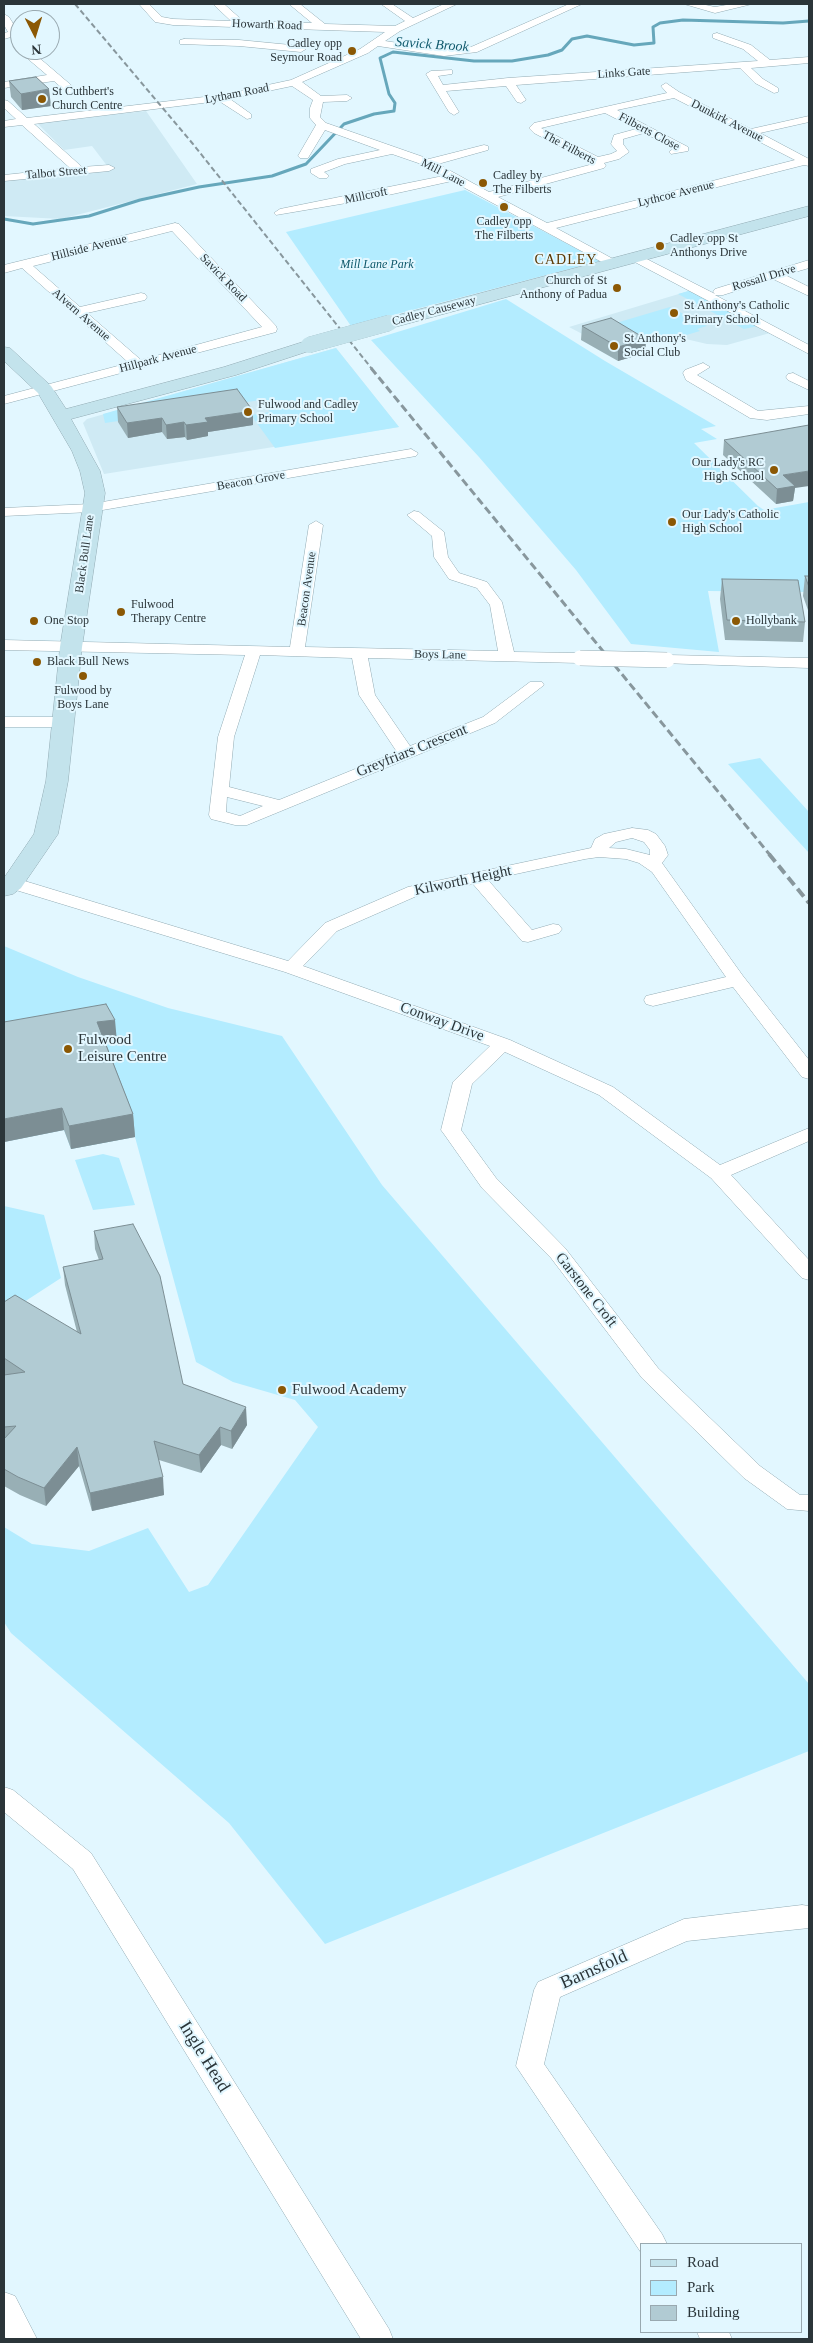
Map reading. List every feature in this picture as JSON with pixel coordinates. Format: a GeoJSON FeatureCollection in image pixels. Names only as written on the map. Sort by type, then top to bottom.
{"type":"FeatureCollection","features":[{"type":"Feature","properties":{"kind":"street","name":"Howarth Road"},"geometry":{"type":"LineString","coordinates":[[144,4],[159,20],[323,28],[396,29]]}},
{"type":"Feature","properties":{"kind":"street"},"geometry":{"type":"LineString","coordinates":[[218,4],[244,24],[239,42]]}},
{"type":"Feature","properties":{"kind":"street"},"geometry":{"type":"LineString","coordinates":[[294,4],[323,28]]}},
{"type":"Feature","properties":{"kind":"street"},"geometry":{"type":"LineString","coordinates":[[386,4],[412,22]]}},
{"type":"Feature","properties":{"kind":"street","name":"Lytham Road"},"geometry":{"type":"LineString","coordinates":[[4,124],[220,98],[294,82],[378,42],[396,29],[452,4]]}},
{"type":"Feature","properties":{"kind":"street"},"geometry":{"type":"LineString","coordinates":[[378,42],[444,53],[473,50],[577,4]]}},
{"type":"Feature","properties":{"kind":"street"},"geometry":{"type":"LineString","coordinates":[[690,4],[715,10],[747,4]]}},
{"type":"Feature","properties":{"kind":"street"},"geometry":{"type":"LineString","coordinates":[[4,17],[14,33],[4,36]]}},
{"type":"Feature","properties":{"kind":"street"},"geometry":{"type":"LineString","coordinates":[[717,36],[747,47],[766,63]]}},
{"type":"Feature","properties":{"kind":"street"},"geometry":{"type":"LineString","coordinates":[[184,42],[239,42],[301,49]]}},
{"type":"Feature","properties":{"kind":"street"},"geometry":{"type":"LineString","coordinates":[[36,60],[74,93]]}},
{"type":"Feature","properties":{"kind":"street","name":"Links Gate"},"geometry":{"type":"LineString","coordinates":[[439,88],[508,81],[809,60]]}},
{"type":"Feature","properties":{"kind":"street"},"geometry":{"type":"LineString","coordinates":[[742,64],[759,81],[774,90]]}},
{"type":"Feature","properties":{"kind":"street","name":"Dunkirk Avenue"},"geometry":{"type":"LineString","coordinates":[[649,71],[674,94],[807,162]]}},
{"type":"Feature","properties":{"kind":"street"},"geometry":{"type":"LineString","coordinates":[[448,72],[431,74],[454,112]]}},
{"type":"Feature","properties":{"kind":"street"},"geometry":{"type":"LineString","coordinates":[[4,85],[56,77]]}},
{"type":"Feature","properties":{"kind":"street"},"geometry":{"type":"LineString","coordinates":[[508,81],[521,100]]}},
{"type":"Feature","properties":{"kind":"street"},"geometry":{"type":"LineString","coordinates":[[294,82],[319,99],[347,98]]}},
{"type":"Feature","properties":{"kind":"street"},"geometry":{"type":"LineString","coordinates":[[612,109],[674,94]]}},
{"type":"Feature","properties":{"kind":"street"},"geometry":{"type":"LineString","coordinates":[[220,98],[246,116]]}},
{"type":"Feature","properties":{"kind":"street"},"geometry":{"type":"LineString","coordinates":[[304,156],[326,127],[315,118],[315,108],[319,99]]}},
{"type":"Feature","properties":{"kind":"street"},"geometry":{"type":"LineString","coordinates":[[4,103],[80,171]]}},
{"type":"Feature","properties":{"kind":"street","name":"Filberts Close"},"geometry":{"type":"LineString","coordinates":[[612,109],[684,149],[675,152]]}},
{"type":"Feature","properties":{"kind":"street","name":"The Filberts"},"geometry":{"type":"LineString","coordinates":[[487,196],[597,167],[600,164],[596,161],[538,131],[535,127],[612,109]]}},
{"type":"Feature","properties":{"kind":"street"},"geometry":{"type":"LineString","coordinates":[[751,132],[809,119]]}},
{"type":"Feature","properties":{"kind":"street","name":"Mill Lane"},"geometry":{"type":"LineString","coordinates":[[326,127],[428,163],[611,263]]}},
{"type":"Feature","properties":{"kind":"street"},"geometry":{"type":"LineString","coordinates":[[596,161],[615,157],[623,152],[617,144],[618,137],[646,129]]}},
{"type":"Feature","properties":{"kind":"street"},"geometry":{"type":"LineString","coordinates":[[428,163],[479,146],[495,154]]}},
{"type":"Feature","properties":{"kind":"street"},"geometry":{"type":"LineString","coordinates":[[323,176],[315,171],[342,160],[394,150]]}},
{"type":"Feature","properties":{"kind":"street","name":"Lythcoe Avenue"},"geometry":{"type":"LineString","coordinates":[[547,227],[807,162]]}},
{"type":"Feature","properties":{"kind":"street","name":"Talbot Street"},"geometry":{"type":"LineString","coordinates":[[4,178],[109,168]]}},
{"type":"Feature","properties":{"kind":"street","name":"Millcroft"},"geometry":{"type":"LineString","coordinates":[[280,213],[370,196],[452,177]]}},
{"type":"Feature","properties":{"kind":"street","name":"Cadley Causeway"},"geometry":{"type":"LineString","coordinates":[[61,416],[221,373],[389,322],[807,213]]}},
{"type":"Feature","properties":{"kind":"street","name":"Hillside Avenue"},"geometry":{"type":"LineString","coordinates":[[4,269],[174,227]]}},
{"type":"Feature","properties":{"kind":"street","name":"Savick Road"},"geometry":{"type":"LineString","coordinates":[[174,227],[271,329]]}},
{"type":"Feature","properties":{"kind":"street"},"geometry":{"type":"LineString","coordinates":[[635,257],[809,350]]}},
{"type":"Feature","properties":{"kind":"street","name":"Alvern Avenue"},"geometry":{"type":"LineString","coordinates":[[24,264],[139,365]]}},
{"type":"Feature","properties":{"kind":"street","name":"Rossall Drive"},"geometry":{"type":"LineString","coordinates":[[719,292],[809,264]]}},
{"type":"Feature","properties":{"kind":"street"},"geometry":{"type":"LineString","coordinates":[[774,275],[809,292]]}},
{"type":"Feature","properties":{"kind":"street"},"geometry":{"type":"LineString","coordinates":[[77,311],[141,297]]}},
{"type":"Feature","properties":{"kind":"street","name":"Hillpark Avenue"},"geometry":{"type":"LineString","coordinates":[[4,400],[271,329]]}},
{"type":"Feature","properties":{"kind":"street","name":"Black Bull Lane"},"geometry":{"type":"LineString","coordinates":[[4,352],[45,390],[90,471],[95,493],[91,508],[71,647],[57,781],[46,834],[8,886]]}},
{"type":"Feature","properties":{"kind":"street"},"geometry":{"type":"LineString","coordinates":[[703,367],[690,373],[691,377],[755,415],[767,416],[809,410]]}},
{"type":"Feature","properties":{"kind":"street"},"geometry":{"type":"LineString","coordinates":[[794,383],[808,386]]}},
{"type":"Feature","properties":{"kind":"street","name":"Beacon Grove"},"geometry":{"type":"LineString","coordinates":[[4,512],[91,508],[411,453]]}},
{"type":"Feature","properties":{"kind":"street"},"geometry":{"type":"LineString","coordinates":[[414,515],[439,535],[441,557],[454,576],[482,585],[497,605],[507,656]]}},
{"type":"Feature","properties":{"kind":"street","name":"Beacon Avenue"},"geometry":{"type":"LineString","coordinates":[[298,652],[316,525]]}},
{"type":"Feature","properties":{"kind":"street","name":"Boys Lane"},"geometry":{"type":"LineString","coordinates":[[4,645],[809,663]]}},
{"type":"Feature","properties":{"kind":"street","name":"Greyfriars Crescent"},"geometry":{"type":"LineString","coordinates":[[254,651],[226,737],[217,815],[241,821],[489,720],[536,686]]}},
{"type":"Feature","properties":{"kind":"street"},"geometry":{"type":"LineString","coordinates":[[359,653],[368,695],[406,753]]}},
{"type":"Feature","properties":{"kind":"street"},"geometry":{"type":"LineString","coordinates":[[4,722],[64,722]]}},
{"type":"Feature","properties":{"kind":"street"},"geometry":{"type":"LineString","coordinates":[[220,790],[280,805]]}},
{"type":"Feature","properties":{"kind":"street","name":"Kilworth Height"},"geometry":{"type":"LineString","coordinates":[[290,968],[331,927],[414,891],[599,852],[626,854],[653,863],[658,868],[737,980],[809,1072]]}},
{"type":"Feature","properties":{"kind":"street"},"geometry":{"type":"LineString","coordinates":[[478,879],[528,938],[553,929]]}},
{"type":"Feature","properties":{"kind":"street","name":"Conway Drive"},"geometry":{"type":"LineString","coordinates":[[8,886],[290,968],[503,1044],[606,1091],[718,1173],[809,1273]]}},
{"type":"Feature","properties":{"kind":"street"},"geometry":{"type":"LineString","coordinates":[[653,1000],[737,980]]}},
{"type":"Feature","properties":{"kind":"street","name":"Garstone Croft"},"geometry":{"type":"LineString","coordinates":[[503,1044],[463,1082],[450,1130],[490,1183],[558,1253],[650,1373],[752,1472],[795,1503],[809,1503]]}},
{"type":"Feature","properties":{"kind":"street"},"geometry":{"type":"LineString","coordinates":[[718,1173],[809,1134]]}},
{"type":"Feature","properties":{"kind":"street","name":"Ingle Head"},"geometry":{"type":"LineString","coordinates":[[4,1797],[82,1861],[378,2339]]}},
{"type":"Feature","properties":{"kind":"street","name":"Barnsfold"},"geometry":{"type":"LineString","coordinates":[[651,2243],[530,2066],[548,1990],[684,1930],[802,1916],[809,1917]]}},
{"type":"Feature","properties":{"kind":"street"},"geometry":{"type":"LineString","coordinates":[[4,2306],[22,2339]]}},
{"type":"Feature","properties":{"kind":"shaded area"},"geometry":{"type":"Polygon","coordinates":[[[146,111],[197,184],[61,219],[4,216],[4,179],[108,167],[92,146],[64,150],[37,123],[146,111]]]}},
{"type":"Feature","properties":{"kind":"shaded area","name":"St Anthony's Catholic Primary School"},"geometry":{"type":"Polygon","coordinates":[[[692,290],[770,333],[727,345],[707,344],[677,337],[656,344],[625,327],[588,337],[569,327],[692,290]]]}},
{"type":"Feature","properties":{"kind":"shaded area","name":"Fulwood and Cadley Primary School"},"geometry":{"type":"Polygon","coordinates":[[[336,348],[399,427],[104,474],[83,423],[87,419],[336,348]]]}},
{"type":"Feature","properties":{"kind":"green space","name":"Mill Lane Park"},"geometry":{"type":"Polygon","coordinates":[[[465,190],[600,261],[351,326],[286,232],[465,190]]]}},
{"type":"Feature","properties":{"kind":"green space"},"geometry":{"type":"Polygon","coordinates":[[[692,290],[758,326],[744,329],[678,294],[692,290]]]}},
{"type":"Feature","properties":{"kind":"green space","name":"Our Lady's Catholic High School"},"geometry":{"type":"Polygon","coordinates":[[[506,299],[605,361],[716,426],[701,429],[717,439],[694,443],[758,506],[764,510],[809,502],[809,592],[708,591],[719,652],[631,644],[576,570],[479,457],[371,340],[506,299]]]}},
{"type":"Feature","properties":{"kind":"green space"},"geometry":{"type":"Polygon","coordinates":[[[670,307],[707,326],[697,329],[700,331],[656,344],[616,323],[670,307]]]}},
{"type":"Feature","properties":{"kind":"green space"},"geometry":{"type":"Polygon","coordinates":[[[336,348],[399,427],[275,448],[251,415],[270,412],[261,400],[105,423],[103,414],[336,348]]]}},
{"type":"Feature","properties":{"kind":"green space"},"geometry":{"type":"Polygon","coordinates":[[[760,758],[809,812],[809,853],[728,764],[760,758]]]}},
{"type":"Feature","properties":{"kind":"green space","name":"Fulwood Academy"},"geometry":{"type":"Polygon","coordinates":[[[4,946],[78,977],[168,1008],[282,1036],[382,1185],[809,1684],[809,1751],[325,1944],[229,1823],[11,1633],[4,1622],[4,1527],[32,1544],[89,1551],[148,1528],[189,1592],[208,1585],[318,1427],[295,1400],[233,1382],[196,1362],[135,1137],[71,1149],[64,1130],[4,1142],[4,946]]]}},
{"type":"Feature","properties":{"kind":"green space"},"geometry":{"type":"Polygon","coordinates":[[[103,1154],[119,1158],[135,1205],[93,1210],[75,1160],[103,1154]]]}},
{"type":"Feature","properties":{"kind":"green space"},"geometry":{"type":"Polygon","coordinates":[[[4,1206],[44,1215],[61,1278],[4,1315],[4,1206]]]}},
{"type":"Feature","properties":{"kind":"building"},"geometry":{"type":"Polygon","coordinates":[[[36,77],[49,89],[21,94],[9,81],[36,77]]]}},
{"type":"Feature","properties":{"kind":"building"},"geometry":{"type":"Polygon","coordinates":[[[611,318],[646,339],[618,347],[582,326],[611,318]]]}},
{"type":"Feature","properties":{"kind":"building"},"geometry":{"type":"Polygon","coordinates":[[[237,389],[253,411],[205,418],[208,422],[186,425],[184,422],[166,425],[162,418],[127,423],[117,407],[237,389]]]}},
{"type":"Feature","properties":{"kind":"building","name":"Our Lady's RC High School"},"geometry":{"type":"Polygon","coordinates":[[[809,425],[809,471],[783,475],[795,486],[777,489],[724,440],[809,425]]]}},
{"type":"Feature","properties":{"kind":"building"},"geometry":{"type":"Polygon","coordinates":[[[805,576],[809,576],[809,587],[805,576]]]}},
{"type":"Feature","properties":{"kind":"building"},"geometry":{"type":"Polygon","coordinates":[[[722,579],[798,580],[805,622],[727,620],[722,579]]]}},
{"type":"Feature","properties":{"kind":"building","name":"Fulwood Leisure Centre"},"geometry":{"type":"Polygon","coordinates":[[[106,1004],[115,1020],[97,1022],[133,1114],[69,1126],[62,1108],[4,1119],[4,1022],[106,1004]]]}},
{"type":"Feature","properties":{"kind":"building"},"geometry":{"type":"Polygon","coordinates":[[[133,1224],[160,1276],[183,1384],[246,1407],[231,1431],[220,1427],[199,1455],[154,1441],[163,1477],[90,1493],[77,1447],[44,1488],[4,1469],[4,1439],[16,1426],[4,1427],[4,1375],[25,1372],[4,1358],[4,1302],[15,1295],[81,1334],[63,1267],[103,1259],[94,1231],[133,1224]]]}},
{"type":"Feature","properties":{"kind":"waterway","name":"Savick Brook"},"geometry":{"type":"LineString","coordinates":[[4,219],[33,224],[89,216],[140,200],[199,187],[272,176],[306,164],[344,124],[374,114],[394,111],[395,103],[389,94],[380,58],[393,52],[474,61],[512,61],[548,55],[562,50],[572,39],[587,36],[634,45],[654,43],[653,27],[660,23],[683,20],[783,23],[809,21]]}},
{"type":"Feature","properties":{"kind":"railway"},"geometry":{"type":"LineString","coordinates":[[75,4],[193,144],[372,369]]}},
{"type":"Feature","properties":{"kind":"railway"},"geometry":{"type":"LineString","coordinates":[[371,368],[770,855]]}},
{"type":"Feature","properties":{"kind":"railway"},"geometry":{"type":"LineString","coordinates":[[769,854],[809,903]]}},
{"type":"Feature","properties":{"kind":"place","name":"Cadley opp Seymour Road"},"geometry":{"type":"Point","coordinates":[352,51]}},
{"type":"Feature","properties":{"kind":"place","name":"St Cuthbert's Church Centre"},"geometry":{"type":"Point","coordinates":[42,99]}},
{"type":"Feature","properties":{"kind":"place","name":"Cadley by The Filberts"},"geometry":{"type":"Point","coordinates":[483,183]}},
{"type":"Feature","properties":{"kind":"place","name":"Cadley opp The Filberts"},"geometry":{"type":"Point","coordinates":[504,207]}},
{"type":"Feature","properties":{"kind":"place","name":"Cadley opp St Anthonys Drive"},"geometry":{"type":"Point","coordinates":[660,246]}},
{"type":"Feature","properties":{"kind":"place","name":"Church of St Anthony of Padua"},"geometry":{"type":"Point","coordinates":[617,288]}},
{"type":"Feature","properties":{"kind":"place","name":"St Anthony's Catholic Primary School"},"geometry":{"type":"Point","coordinates":[674,313]}},
{"type":"Feature","properties":{"kind":"place","name":"St Anthony's Social Club"},"geometry":{"type":"Point","coordinates":[614,346]}},
{"type":"Feature","properties":{"kind":"place","name":"Fulwood and Cadley Primary School"},"geometry":{"type":"Point","coordinates":[248,412]}},
{"type":"Feature","properties":{"kind":"place","name":"Our Lady's RC High School"},"geometry":{"type":"Point","coordinates":[774,470]}},
{"type":"Feature","properties":{"kind":"place","name":"Our Lady's Catholic High School"},"geometry":{"type":"Point","coordinates":[672,522]}},
{"type":"Feature","properties":{"kind":"place","name":"Fulwood Therapy Centre"},"geometry":{"type":"Point","coordinates":[121,612]}},
{"type":"Feature","properties":{"kind":"place","name":"One Stop"},"geometry":{"type":"Point","coordinates":[34,621]}},
{"type":"Feature","properties":{"kind":"place","name":"Hollybank"},"geometry":{"type":"Point","coordinates":[736,621]}},
{"type":"Feature","properties":{"kind":"place","name":"Black Bull News"},"geometry":{"type":"Point","coordinates":[37,662]}},
{"type":"Feature","properties":{"kind":"place","name":"Fulwood by Boys Lane"},"geometry":{"type":"Point","coordinates":[83,676]}},
{"type":"Feature","properties":{"kind":"place","name":"Fulwood Leisure Centre"},"geometry":{"type":"Point","coordinates":[68,1049]}},
{"type":"Feature","properties":{"kind":"place","name":"Fulwood Academy"},"geometry":{"type":"Point","coordinates":[282,1390]}},
{"type":"Feature","properties":{"kind":"district","name":"CADLEY"},"geometry":{"type":"Point","coordinates":[566,260]}}]}
